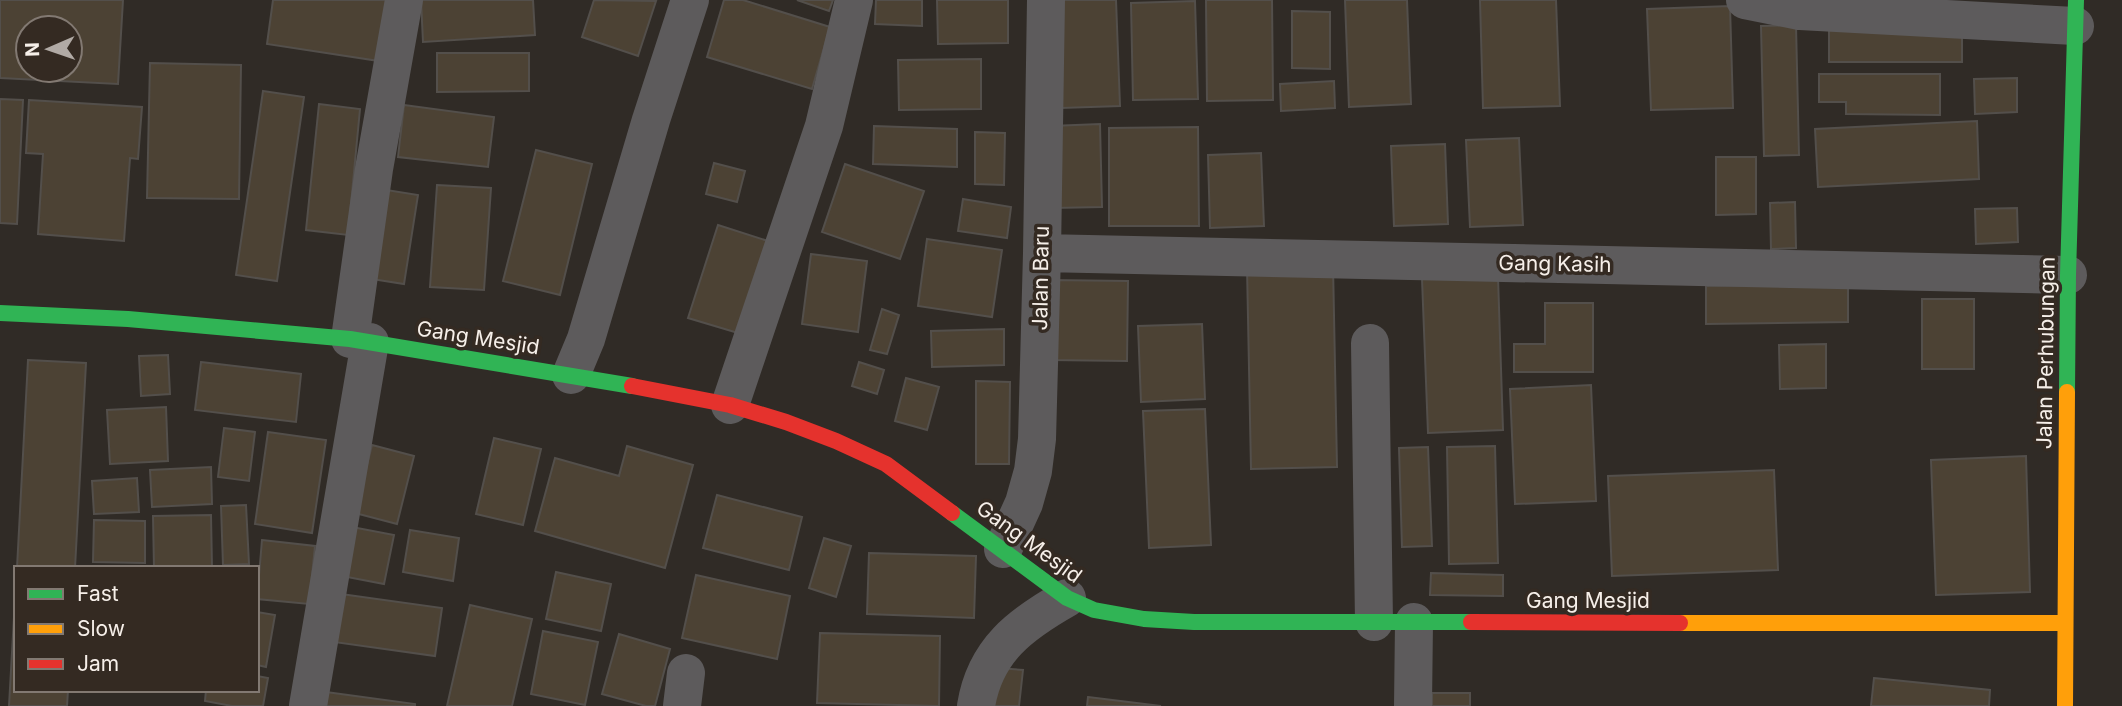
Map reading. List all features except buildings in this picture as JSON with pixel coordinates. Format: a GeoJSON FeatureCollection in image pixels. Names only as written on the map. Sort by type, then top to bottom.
{"type":"FeatureCollection","features":[{"type":"Feature","properties":{"kind":"street"},"geometry":{"type":"LineString","coordinates":[[308,706],[360,341],[374,169],[404,0]]}},
{"type":"Feature","properties":{"kind":"street"},"geometry":{"type":"LineString","coordinates":[[571,375],[586,339],[651,120],[691,0]]}},
{"type":"Feature","properties":{"kind":"street"},"geometry":{"type":"LineString","coordinates":[[730,405],[824,126],[853,0]]}},
{"type":"Feature","properties":{"kind":"street","name":"Jalan Baru"},"geometry":{"type":"LineString","coordinates":[[1003,549],[1024,503],[1033,471],[1037,439],[1046,0]]}},
{"type":"Feature","properties":{"kind":"street"},"geometry":{"type":"LineString","coordinates":[[1745,0],[1800,11],[2075,13]]}},
{"type":"Feature","properties":{"kind":"street","name":"Jalan Perhubungan"},"geometry":{"type":"LineString","coordinates":[[2065,706],[2068,275],[2075,13]]}},
{"type":"Feature","properties":{"kind":"street","name":"Gang Kasih"},"geometry":{"type":"LineString","coordinates":[[1042,253],[2068,275]]}},
{"type":"Feature","properties":{"kind":"street","name":"Gang Mesjid"},"geometry":{"type":"LineString","coordinates":[[0,313],[141,320],[360,341],[571,375],[730,405],[786,422],[886,464],[1067,598],[1094,610],[1144,619],[1194,622],[2065,623]]}},
{"type":"Feature","properties":{"kind":"street"},"geometry":{"type":"LineString","coordinates":[[1370,342],[1374,622]]}},
{"type":"Feature","properties":{"kind":"street"},"geometry":{"type":"LineString","coordinates":[[976,706],[984,676],[1015,631],[1067,598]]}},
{"type":"Feature","properties":{"kind":"street"},"geometry":{"type":"LineString","coordinates":[[1413,622],[1413,706]]}},
{"type":"Feature","properties":{"kind":"traffic: fast"},"geometry":{"type":"LineString","coordinates":[[2067,392],[2076,0]]}},
{"type":"Feature","properties":{"kind":"traffic: fast"},"geometry":{"type":"LineString","coordinates":[[0,313],[128,319],[350,339],[632,386]]}},
{"type":"Feature","properties":{"kind":"traffic: fast"},"geometry":{"type":"LineString","coordinates":[[952,513],[1067,598],[1094,610],[1144,619],[1194,622],[1471,622]]}},
{"type":"Feature","properties":{"kind":"traffic: slow"},"geometry":{"type":"LineString","coordinates":[[2065,706],[2067,392]]}},
{"type":"Feature","properties":{"kind":"traffic: slow"},"geometry":{"type":"LineString","coordinates":[[1680,623],[2065,623]]}},
{"type":"Feature","properties":{"kind":"traffic: jam"},"geometry":{"type":"LineString","coordinates":[[632,386],[730,405],[836,441],[886,464],[952,513]]}},
{"type":"Feature","properties":{"kind":"traffic: jam"},"geometry":{"type":"LineString","coordinates":[[1471,622],[1680,623]]}}]}
